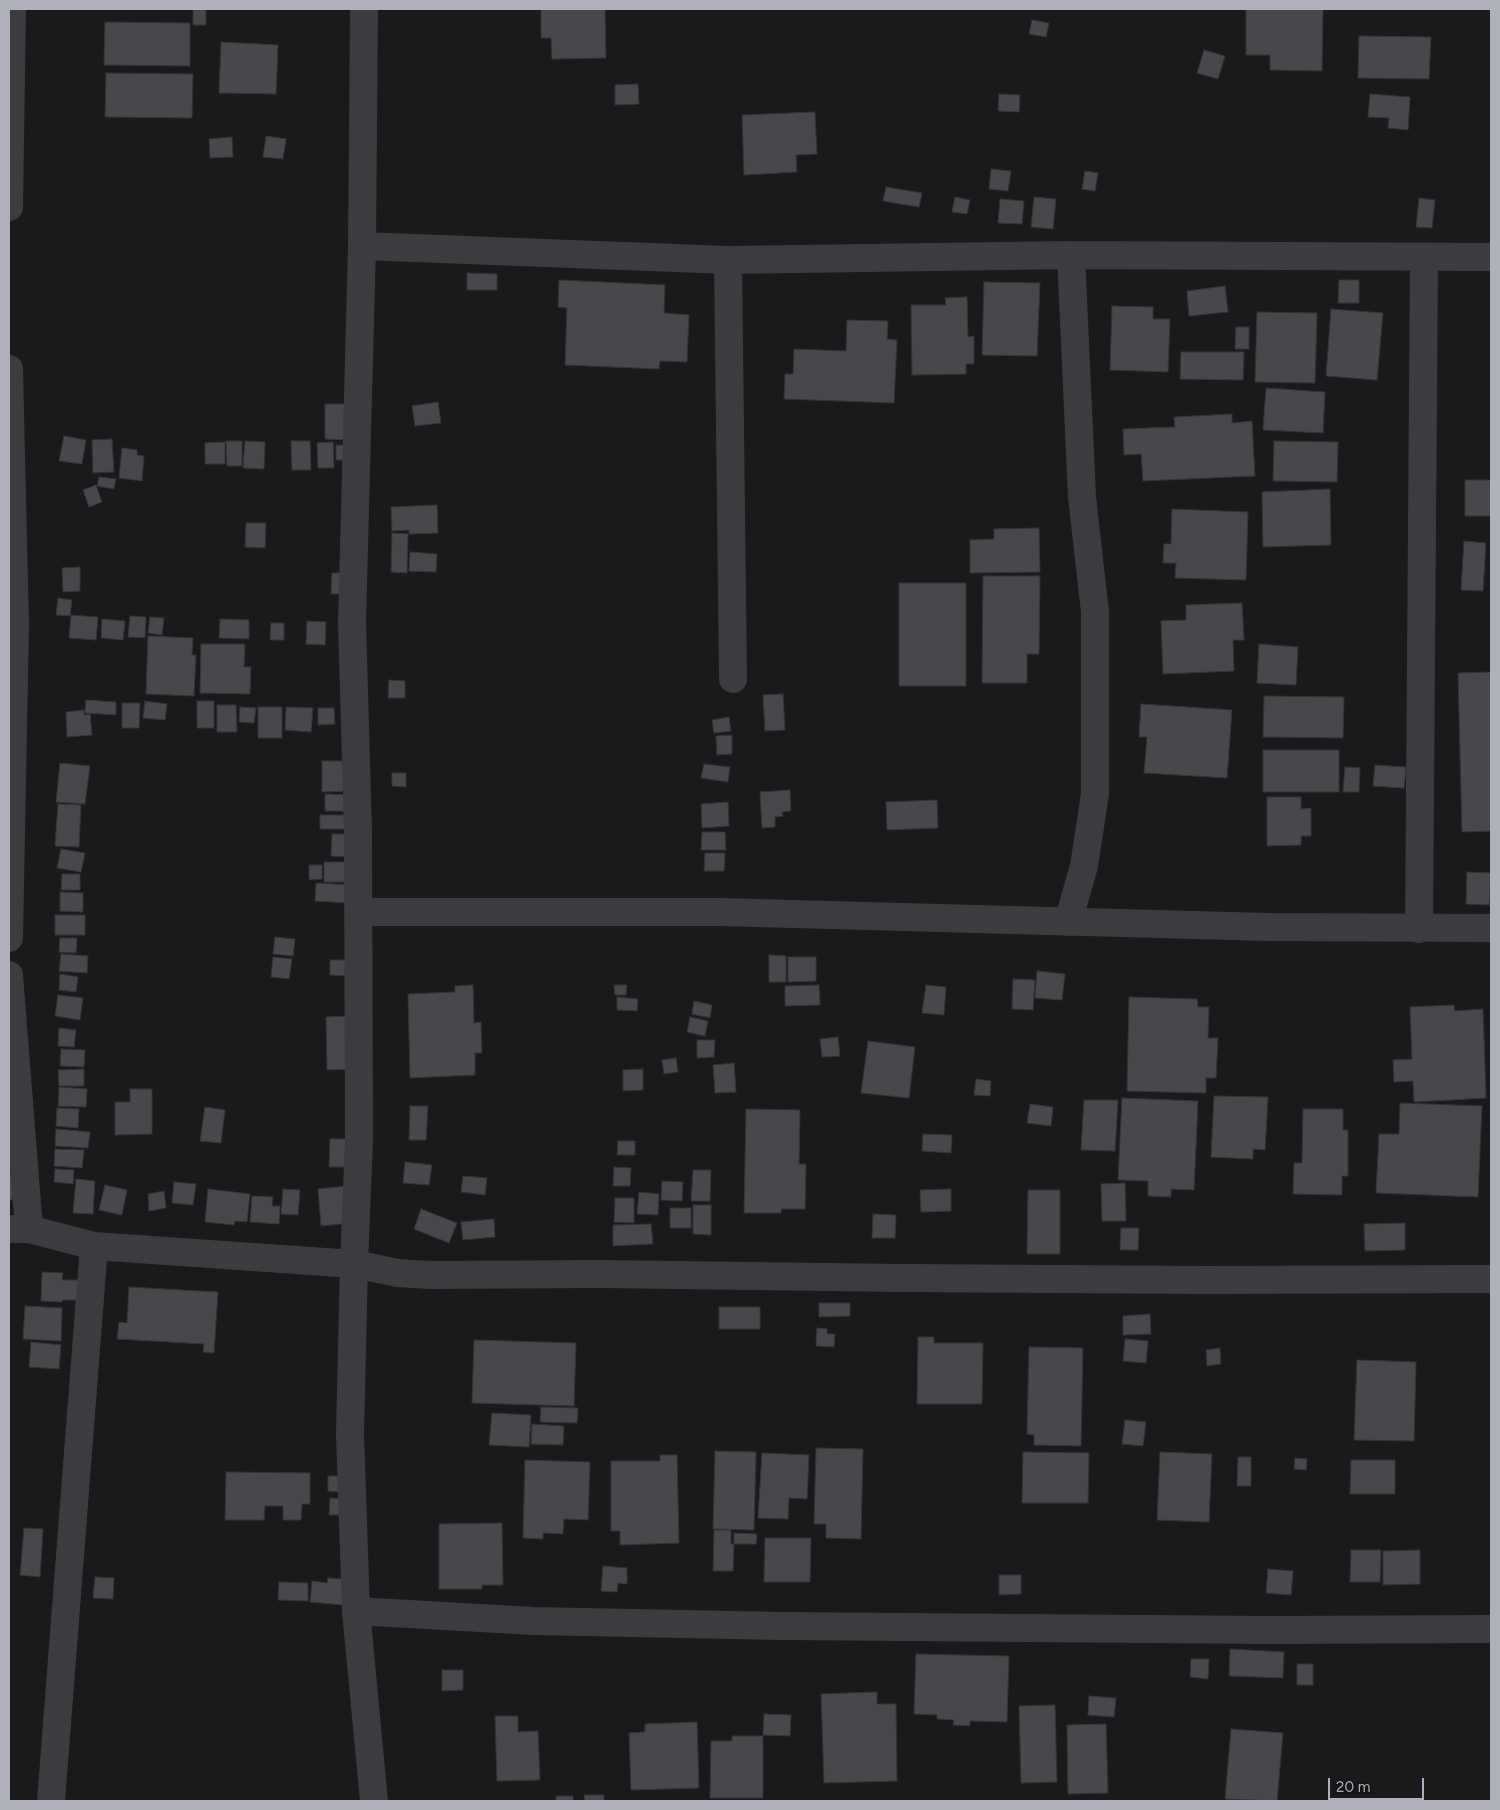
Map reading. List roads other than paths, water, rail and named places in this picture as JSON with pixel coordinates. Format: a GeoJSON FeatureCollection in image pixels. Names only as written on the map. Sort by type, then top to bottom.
{"type":"FeatureCollection","features":[{"type":"Feature","properties":{"kind":"street"},"geometry":{"type":"LineString","coordinates":[[9,207],[12,9]]}},
{"type":"Feature","properties":{"kind":"street"},"geometry":{"type":"LineString","coordinates":[[364,9],[362,246],[352,622],[358,912],[359,1140],[350,1434],[356,1611],[374,1801]]}},
{"type":"Feature","properties":{"kind":"street"},"geometry":{"type":"LineString","coordinates":[[362,246],[728,260],[1072,255],[1491,257]]}},
{"type":"Feature","properties":{"kind":"street"},"geometry":{"type":"LineString","coordinates":[[1068,922],[1084,866],[1095,794],[1094,612],[1082,497],[1072,255]]}},
{"type":"Feature","properties":{"kind":"street"},"geometry":{"type":"LineString","coordinates":[[1420,929],[1424,257]]}},
{"type":"Feature","properties":{"kind":"street"},"geometry":{"type":"LineString","coordinates":[[728,260],[733,679]]}},
{"type":"Feature","properties":{"kind":"street"},"geometry":{"type":"LineString","coordinates":[[9,369],[15,624],[9,938]]}},
{"type":"Feature","properties":{"kind":"street"},"geometry":{"type":"LineString","coordinates":[[358,912],[721,912],[1267,927],[1491,928]]}},
{"type":"Feature","properties":{"kind":"street"},"geometry":{"type":"LineString","coordinates":[[9,975],[19,1229],[94,1246],[354,1264],[398,1273],[430,1275],[600,1274],[1167,1280],[1491,1279]]}},
{"type":"Feature","properties":{"kind":"street"},"geometry":{"type":"LineString","coordinates":[[51,1801],[94,1246]]}},
{"type":"Feature","properties":{"kind":"street"},"geometry":{"type":"LineString","coordinates":[[356,1611],[533,1621],[1259,1630],[1491,1630]]}}]}
